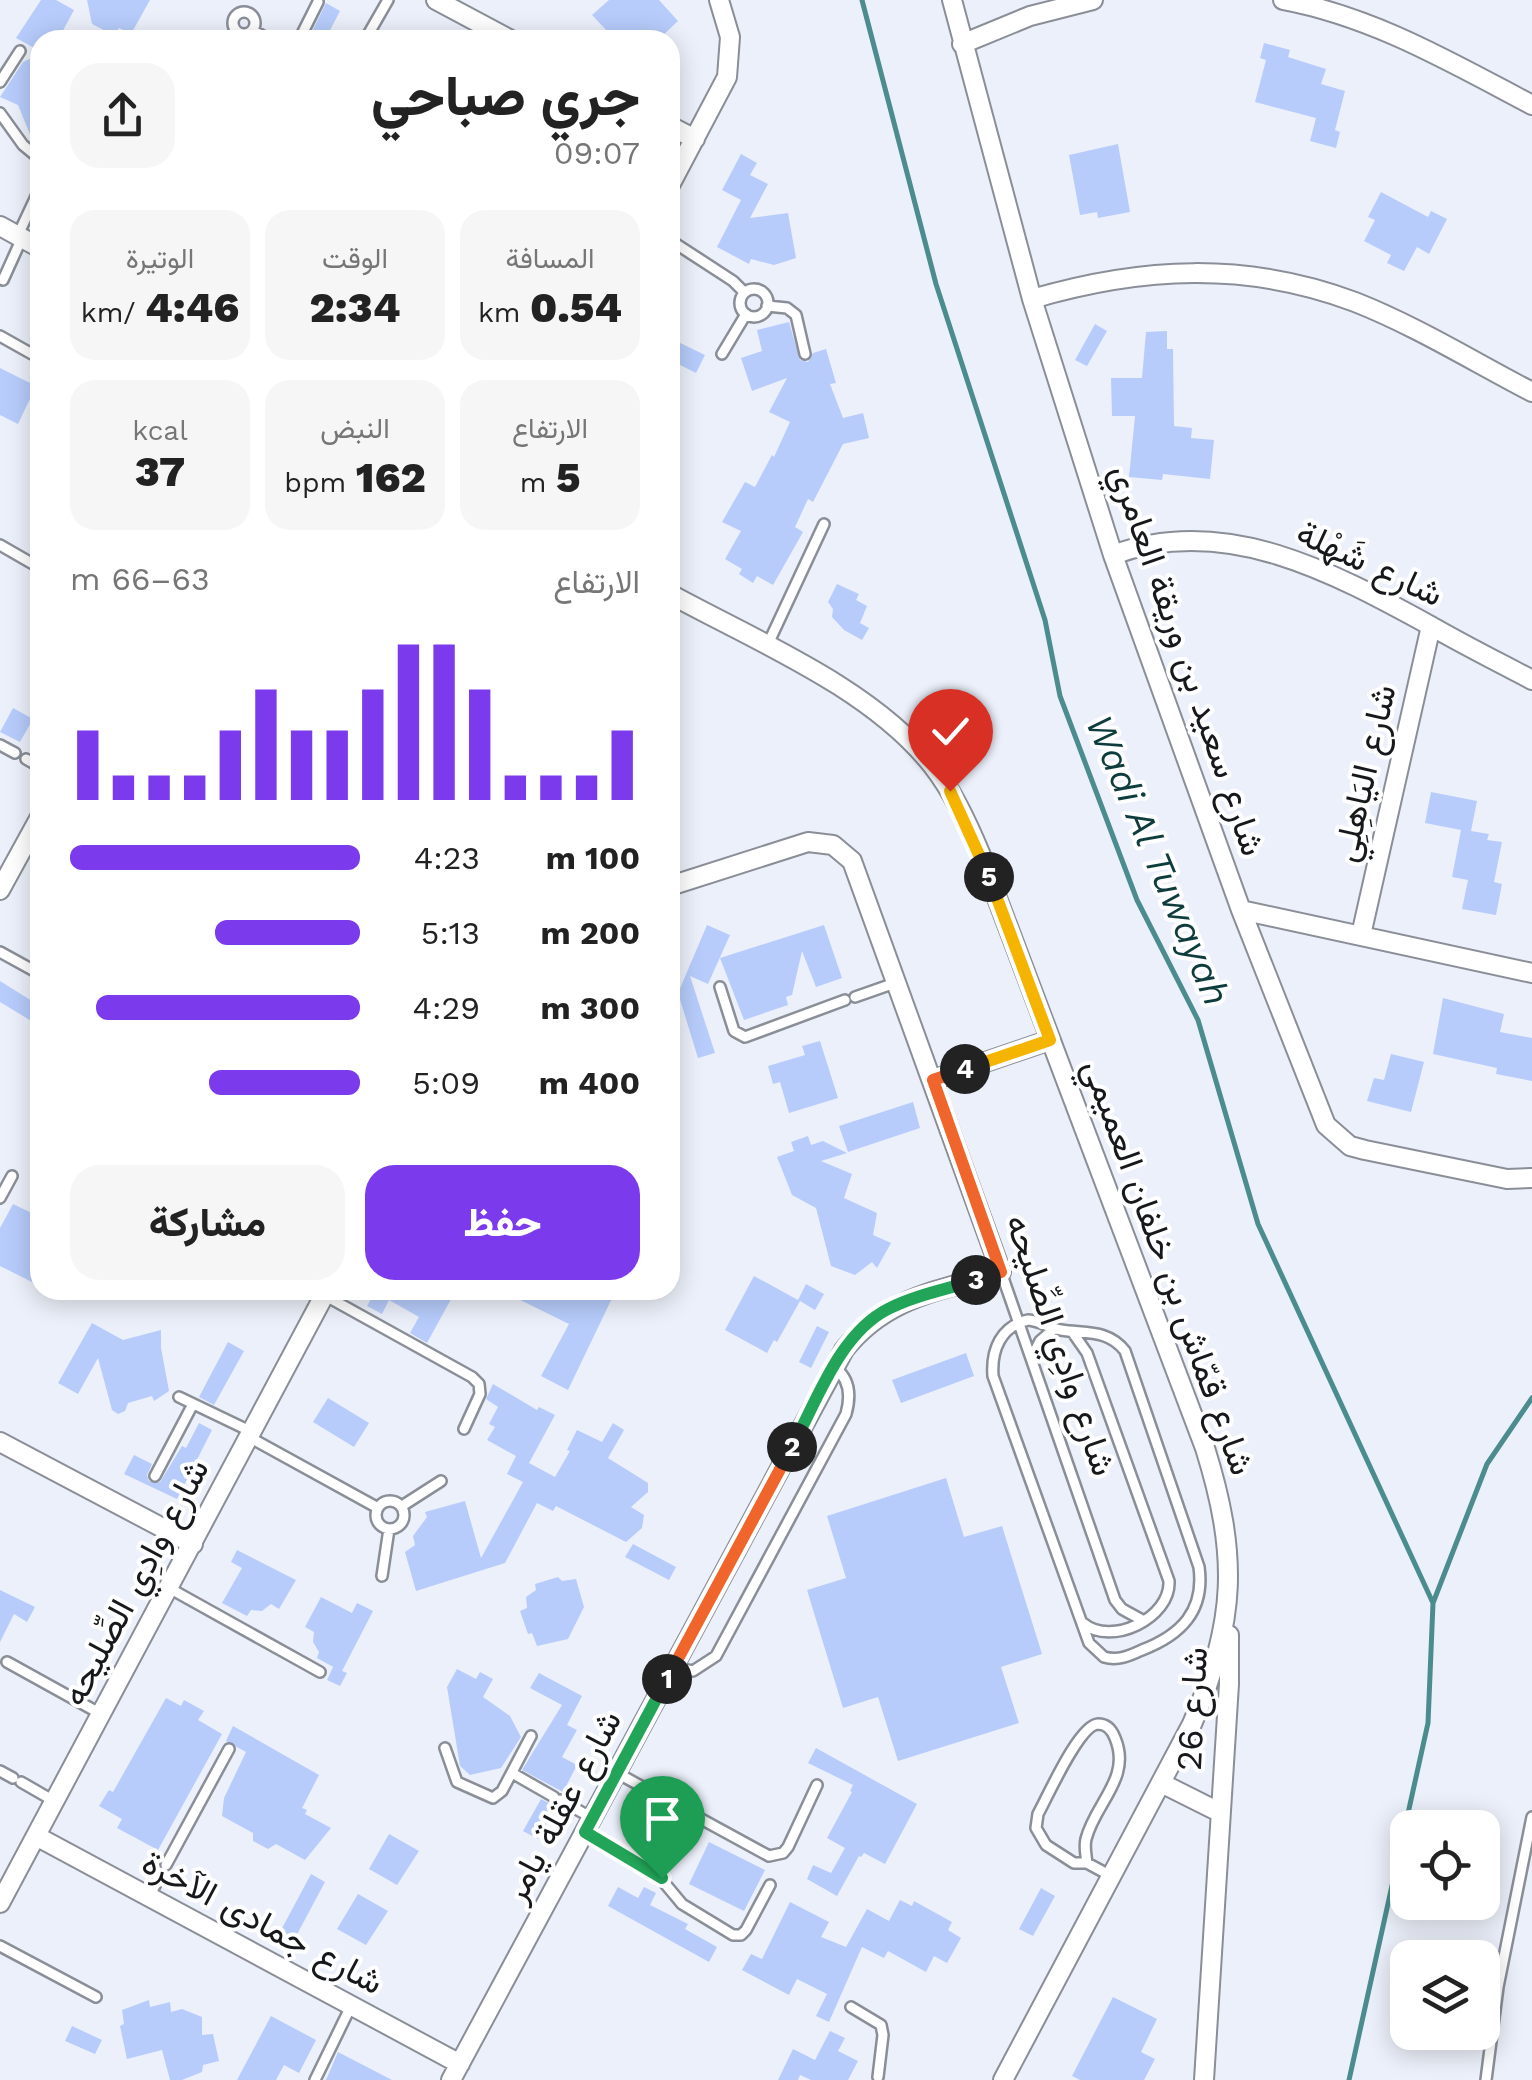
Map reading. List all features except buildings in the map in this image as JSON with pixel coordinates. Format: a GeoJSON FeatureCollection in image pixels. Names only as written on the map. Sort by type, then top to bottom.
{"type":"FeatureCollection","features":[{"type":"Feature","properties":{"kind":"street"},"geometry":{"type":"LineString","coordinates":[[436,0],[492,30]]}},
{"type":"Feature","properties":{"kind":"street"},"geometry":{"type":"LineString","coordinates":[[680,167],[722,90],[730,64],[730,38],[719,0]]}},
{"type":"Feature","properties":{"kind":"street","name":"شارع سعيد بن وريقة العامري"},"geometry":{"type":"LineString","coordinates":[[952,0],[1032,300],[1113,555],[1241,910],[1320,1111],[1336,1137],[1350,1146],[1506,1179],[1532,1178]]}},
{"type":"Feature","properties":{"kind":"street"},"geometry":{"type":"LineString","coordinates":[[962,44],[1030,16],[1093,0]]}},
{"type":"Feature","properties":{"kind":"street"},"geometry":{"type":"LineString","coordinates":[[1284,0],[1320,3],[1402,37],[1532,105]]}},
{"type":"Feature","properties":{"kind":"street"},"geometry":{"type":"LineString","coordinates":[[680,131],[695,139]]}},
{"type":"Feature","properties":{"kind":"street"},"geometry":{"type":"LineString","coordinates":[[0,226],[30,242]]}},
{"type":"Feature","properties":{"kind":"street"},"geometry":{"type":"LineString","coordinates":[[1032,300],[1085,284],[1139,274],[1249,276],[1355,302],[1532,392]]}},
{"type":"Feature","properties":{"kind":"street","name":"شارع شَهْلة"},"geometry":{"type":"LineString","coordinates":[[1113,555],[1138,546],[1203,539],[1290,558],[1333,574],[1532,680]]}},
{"type":"Feature","properties":{"kind":"street","name":"شارع قمّاش بن خلفان العميمي"},"geometry":{"type":"LineString","coordinates":[[680,599],[864,702],[889,721],[950,791],[980,853],[1216,1484],[1230,1551],[1226,1610],[1209,1685],[1003,2080]]}},
{"type":"Feature","properties":{"kind":"street","name":"شارع اليَاهِلِي"},"geometry":{"type":"LineString","coordinates":[[1361,935],[1431,626]]}},
{"type":"Feature","properties":{"kind":"street"},"geometry":{"type":"LineString","coordinates":[[0,890],[30,835]]}},
{"type":"Feature","properties":{"kind":"street","name":"شارع وادِي الصِّليحه"},"geometry":{"type":"LineString","coordinates":[[680,883],[795,844],[820,842],[844,852],[858,871],[1001,1272]]}},
{"type":"Feature","properties":{"kind":"street"},"geometry":{"type":"LineString","coordinates":[[1241,910],[1532,972]]}},
{"type":"Feature","properties":{"kind":"street"},"geometry":{"type":"LineString","coordinates":[[933,1080],[1050,1040]]}},
{"type":"Feature","properties":{"kind":"street","name":"شارع عقلة يامر"},"geometry":{"type":"LineString","coordinates":[[456,2072],[834,1368],[854,1338],[888,1309],[1001,1272]]}},
{"type":"Feature","properties":{"kind":"street","name":"شارع وادِي الصِّليحه"},"geometry":{"type":"LineString","coordinates":[[0,1903],[321,1300]]}},
{"type":"Feature","properties":{"kind":"street"},"geometry":{"type":"LineString","coordinates":[[0,1442],[193,1544]]}},
{"type":"Feature","properties":{"kind":"street","name":"شارع 26"},"geometry":{"type":"LineString","coordinates":[[1204,2080],[1229,1684],[1226,1610]]}},
{"type":"Feature","properties":{"kind":"street"},"geometry":{"type":"LineString","coordinates":[[1161,1783],[1219,1812]]}},
{"type":"Feature","properties":{"kind":"street","name":"شارع جمادى الآخرة"},"geometry":{"type":"LineString","coordinates":[[36,1836],[351,2006],[456,2072]]}},
{"type":"Feature","properties":{"kind":"lane"},"geometry":{"type":"LineString","coordinates":[[238,30],[233,26],[235,16],[249,12],[256,0]]}},
{"type":"Feature","properties":{"kind":"lane"},"geometry":{"type":"LineString","coordinates":[[371,30],[388,0]]}},
{"type":"Feature","properties":{"kind":"lane"},"geometry":{"type":"LineString","coordinates":[[304,30],[318,2]]}},
{"type":"Feature","properties":{"kind":"lane"},"geometry":{"type":"LineString","coordinates":[[249,12],[256,21],[253,30]]}},
{"type":"Feature","properties":{"kind":"lane"},"geometry":{"type":"LineString","coordinates":[[0,82],[20,51]]}},
{"type":"Feature","properties":{"kind":"lane"},"geometry":{"type":"LineString","coordinates":[[0,113],[30,150]]}},
{"type":"Feature","properties":{"kind":"lane"},"geometry":{"type":"LineString","coordinates":[[3,280],[30,212]]}},
{"type":"Feature","properties":{"kind":"lane"},"geometry":{"type":"LineString","coordinates":[[680,246],[733,280],[744,292]]}},
{"type":"Feature","properties":{"kind":"lane"},"geometry":{"type":"LineString","coordinates":[[744,292],[761,290],[768,300],[756,316],[746,314]]}},
{"type":"Feature","properties":{"kind":"lane"},"geometry":{"type":"LineString","coordinates":[[744,292],[740,301],[746,314]]}},
{"type":"Feature","properties":{"kind":"lane"},"geometry":{"type":"LineString","coordinates":[[767,306],[786,308],[796,315],[805,354]]}},
{"type":"Feature","properties":{"kind":"lane"},"geometry":{"type":"LineString","coordinates":[[722,354],[746,314]]}},
{"type":"Feature","properties":{"kind":"lane"},"geometry":{"type":"LineString","coordinates":[[0,336],[30,353]]}},
{"type":"Feature","properties":{"kind":"lane"},"geometry":{"type":"LineString","coordinates":[[767,647],[824,524]]}},
{"type":"Feature","properties":{"kind":"lane"},"geometry":{"type":"LineString","coordinates":[[0,546],[30,562]]}},
{"type":"Feature","properties":{"kind":"lane"},"geometry":{"type":"LineString","coordinates":[[0,744],[14,752]]}},
{"type":"Feature","properties":{"kind":"lane"},"geometry":{"type":"LineString","coordinates":[[26,759],[30,761]]}},
{"type":"Feature","properties":{"kind":"lane"},"geometry":{"type":"LineString","coordinates":[[0,952],[30,968]]}},
{"type":"Feature","properties":{"kind":"lane"},"geometry":{"type":"LineString","coordinates":[[720,987],[734,1031],[745,1037],[898,982]]}},
{"type":"Feature","properties":{"kind":"lane"},"geometry":{"type":"LineString","coordinates":[[0,1198],[12,1176]]}},
{"type":"Feature","properties":{"kind":"lane","name":"شارع وادِي الصِّليحه"},"geometry":{"type":"LineString","coordinates":[[1001,1272],[1115,1600],[1128,1614],[1142,1620]]}},
{"type":"Feature","properties":{"kind":"lane"},"geometry":{"type":"LineString","coordinates":[[337,1300],[479,1384],[480,1394],[464,1429]]}},
{"type":"Feature","properties":{"kind":"lane"},"geometry":{"type":"LineString","coordinates":[[1037,1321],[1054,1330],[1103,1334],[1124,1351],[1200,1578],[1198,1600],[1182,1628],[1166,1641],[1124,1658],[1110,1659],[1098,1654],[1090,1644],[994,1376],[993,1358],[999,1341],[1019,1322],[1037,1321]]}},
{"type":"Feature","properties":{"kind":"lane"},"geometry":{"type":"LineString","coordinates":[[1032,1357],[1040,1341],[1054,1330]]}},
{"type":"Feature","properties":{"kind":"lane"},"geometry":{"type":"LineString","coordinates":[[1071,1331],[1087,1353],[1169,1581],[1165,1604],[1142,1620],[1111,1634],[1098,1633],[1081,1621]]}},
{"type":"Feature","properties":{"kind":"lane"},"geometry":{"type":"LineString","coordinates":[[674,1667],[693,1670],[716,1656],[846,1414],[847,1383],[834,1368]]}},
{"type":"Feature","properties":{"kind":"lane"},"geometry":{"type":"LineString","coordinates":[[179,1397],[378,1508]]}},
{"type":"Feature","properties":{"kind":"lane"},"geometry":{"type":"LineString","coordinates":[[155,1476],[193,1404]]}},
{"type":"Feature","properties":{"kind":"lane"},"geometry":{"type":"LineString","coordinates":[[402,1506],[440,1480]]}},
{"type":"Feature","properties":{"kind":"lane"},"geometry":{"type":"LineString","coordinates":[[378,1508],[392,1500],[402,1506]]}},
{"type":"Feature","properties":{"kind":"lane"},"geometry":{"type":"LineString","coordinates":[[389,1529],[403,1522],[402,1506]]}},
{"type":"Feature","properties":{"kind":"lane"},"geometry":{"type":"LineString","coordinates":[[378,1508],[379,1524],[389,1529]]}},
{"type":"Feature","properties":{"kind":"lane"},"geometry":{"type":"LineString","coordinates":[[382,1576],[389,1529]]}},
{"type":"Feature","properties":{"kind":"lane"},"geometry":{"type":"LineString","coordinates":[[169,1588],[320,1672]]}},
{"type":"Feature","properties":{"kind":"lane"},"geometry":{"type":"LineString","coordinates":[[8,1662],[101,1714]]}},
{"type":"Feature","properties":{"kind":"lane"},"geometry":{"type":"LineString","coordinates":[[1087,1863],[1086,1839],[1121,1763],[1114,1734],[1099,1724],[1088,1728],[1079,1739],[1036,1820],[1038,1834],[1046,1846],[1074,1863],[1087,1863],[1112,1876]]}},
{"type":"Feature","properties":{"kind":"lane"},"geometry":{"type":"LineString","coordinates":[[444,1748],[457,1782],[484,1796],[500,1794],[531,1736]]}},
{"type":"Feature","properties":{"kind":"lane"},"geometry":{"type":"LineString","coordinates":[[166,1865],[229,1749]]}},
{"type":"Feature","properties":{"kind":"lane"},"geometry":{"type":"LineString","coordinates":[[0,1770],[55,1801]]}},
{"type":"Feature","properties":{"kind":"lane"},"geometry":{"type":"LineString","coordinates":[[512,1773],[557,1798],[657,1874],[682,1904],[734,1935],[746,1930],[770,1885]]}},
{"type":"Feature","properties":{"kind":"lane"},"geometry":{"type":"LineString","coordinates":[[616,1773],[769,1856],[788,1847],[817,1786]]}},
{"type":"Feature","properties":{"kind":"lane"},"geometry":{"type":"LineString","coordinates":[[1486,2080],[1498,1988],[1532,1817]]}},
{"type":"Feature","properties":{"kind":"lane"},"geometry":{"type":"LineString","coordinates":[[149,1897],[160,1876]]}},
{"type":"Feature","properties":{"kind":"lane"},"geometry":{"type":"LineString","coordinates":[[0,1946],[96,1997]]}},
{"type":"Feature","properties":{"kind":"lane"},"geometry":{"type":"LineString","coordinates":[[314,2080],[351,2006]]}},
{"type":"Feature","properties":{"kind":"lane"},"geometry":{"type":"LineString","coordinates":[[851,2007],[881,2025],[877,2079]]}},
{"type":"Feature","properties":{"kind":"waterway","name":"Wadi Al Tuwayah"},"geometry":{"type":"LineString","coordinates":[[862,0],[936,284],[1045,620],[1060,696],[1137,900],[1198,1020],[1258,1224],[1433,1603]]}},
{"type":"Feature","properties":{"kind":"waterway"},"geometry":{"type":"LineString","coordinates":[[1349,2080],[1428,1723],[1433,1603],[1487,1464],[1532,1398]]}},
{"type":"Feature","properties":{"kind":"route"},"geometry":{"type":"LineString","coordinates":[[662,1878],[585,1832],[844,1350],[864,1326],[888,1309],[1001,1272],[933,1080],[1050,1040],[980,853],[950,791]]}}]}
